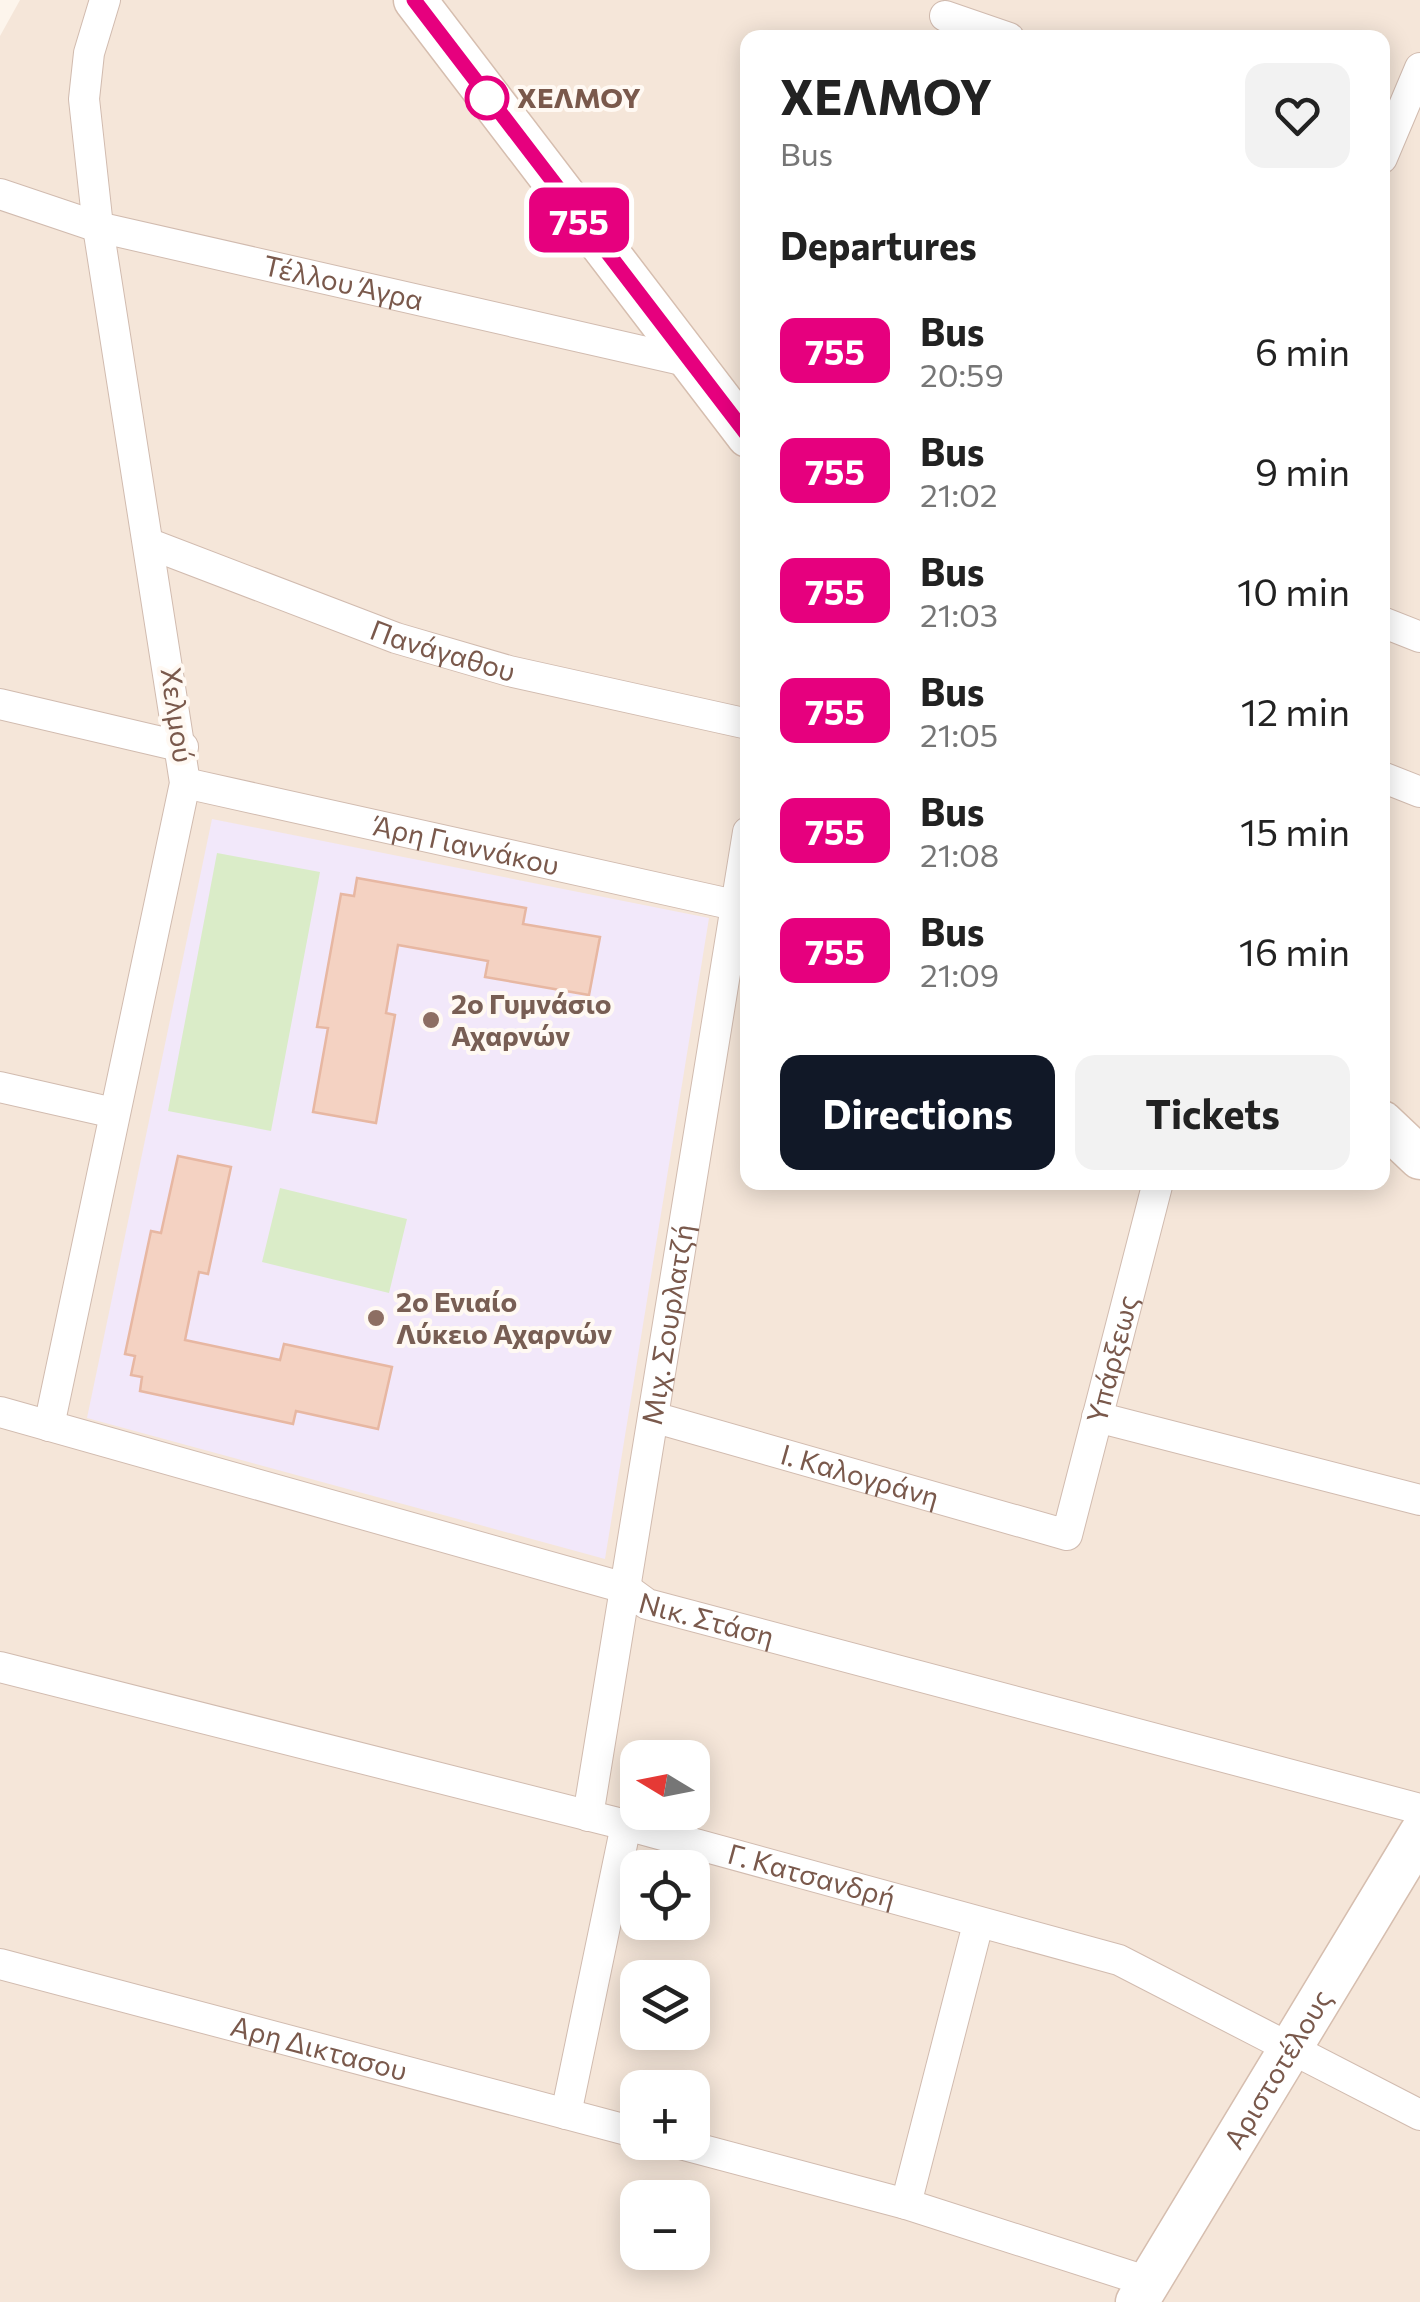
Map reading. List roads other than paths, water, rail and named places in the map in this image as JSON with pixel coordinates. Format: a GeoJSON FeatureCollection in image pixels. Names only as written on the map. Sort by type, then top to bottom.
{"type":"FeatureCollection","features":[{"type":"Feature","properties":{"kind":"street","name":"Χελμού"},"geometry":{"type":"LineString","coordinates":[[49,1426],[186,783],[98,227],[84,99],[89,53],[104,0]]}},
{"type":"Feature","properties":{"kind":"street"},"geometry":{"type":"LineString","coordinates":[[414,0],[740,426]]}},
{"type":"Feature","properties":{"kind":"street"},"geometry":{"type":"LineString","coordinates":[[944,18],[983,30]]}},
{"type":"Feature","properties":{"kind":"street"},"geometry":{"type":"LineString","coordinates":[[1390,139],[1420,68]]}},
{"type":"Feature","properties":{"kind":"street","name":"Τέλλου Άγρα"},"geometry":{"type":"LineString","coordinates":[[0,194],[98,227],[690,362]]}},
{"type":"Feature","properties":{"kind":"street","name":"Πανάγαθου"},"geometry":{"type":"LineString","coordinates":[[150,544],[396,638],[509,671],[740,722]]}},
{"type":"Feature","properties":{"kind":"street"},"geometry":{"type":"LineString","coordinates":[[1390,625],[1420,637]]}},
{"type":"Feature","properties":{"kind":"street"},"geometry":{"type":"LineString","coordinates":[[0,704],[183,747]]}},
{"type":"Feature","properties":{"kind":"street"},"geometry":{"type":"LineString","coordinates":[[1390,781],[1420,792]]}},
{"type":"Feature","properties":{"kind":"street","name":"Άρη Γιαννάκου"},"geometry":{"type":"LineString","coordinates":[[186,783],[740,906]]}},
{"type":"Feature","properties":{"kind":"street","name":"Μιχ. Σουρλατζή"},"geometry":{"type":"LineString","coordinates":[[588,1816],[740,917]]}},
{"type":"Feature","properties":{"kind":"street"},"geometry":{"type":"LineString","coordinates":[[0,1087],[114,1113]]}},
{"type":"Feature","properties":{"kind":"street"},"geometry":{"type":"LineString","coordinates":[[1390,1130],[1420,1158]]}},
{"type":"Feature","properties":{"kind":"street","name":"Υπάρξεως"},"geometry":{"type":"LineString","coordinates":[[1067,1535],[1156,1190]]}},
{"type":"Feature","properties":{"kind":"street","name":"Νικ. Στάση"},"geometry":{"type":"LineString","coordinates":[[0,1412],[625,1588],[646,1604],[1420,1810]]}},
{"type":"Feature","properties":{"kind":"street","name":"Ι. Καλογράνη"},"geometry":{"type":"LineString","coordinates":[[653,1417],[1067,1535]]}},
{"type":"Feature","properties":{"kind":"street"},"geometry":{"type":"LineString","coordinates":[[1097,1417],[1420,1500]]}},
{"type":"Feature","properties":{"kind":"street","name":"Γ. Κατσανδρή"},"geometry":{"type":"LineString","coordinates":[[0,1667],[620,1823]]}},
{"type":"Feature","properties":{"kind":"street"},"geometry":{"type":"LineString","coordinates":[[566,2114],[625,1830]]}},
{"type":"Feature","properties":{"kind":"street","name":"Γ. Κατσανδρή"},"geometry":{"type":"LineString","coordinates":[[647,1830],[1119,1960],[1292,2046],[1420,2116]]}},
{"type":"Feature","properties":{"kind":"street","name":"Αριστοτέλους"},"geometry":{"type":"LineString","coordinates":[[1143,2292],[1420,1834]]}},
{"type":"Feature","properties":{"kind":"street"},"geometry":{"type":"LineString","coordinates":[[906,2204],[978,1924]]}},
{"type":"Feature","properties":{"kind":"street","name":"Αρη Δικτασου"},"geometry":{"type":"LineString","coordinates":[[0,1964],[620,2128]]}},
{"type":"Feature","properties":{"kind":"street"},"geometry":{"type":"LineString","coordinates":[[710,2152],[906,2204],[1143,2292]]}},
{"type":"Feature","properties":{"kind":"place","name":"ΧΕΛΜΟΥ"},"geometry":{"type":"Point","coordinates":[487,98]}},
{"type":"Feature","properties":{"kind":"place","name":"2ο Γυμνάσιο Αχαρνών"},"geometry":{"type":"Point","coordinates":[431,1020]}},
{"type":"Feature","properties":{"kind":"place","name":"2ο Ενιαίο Λύκειο Αχαρνών"},"geometry":{"type":"Point","coordinates":[376,1318]}}]}
